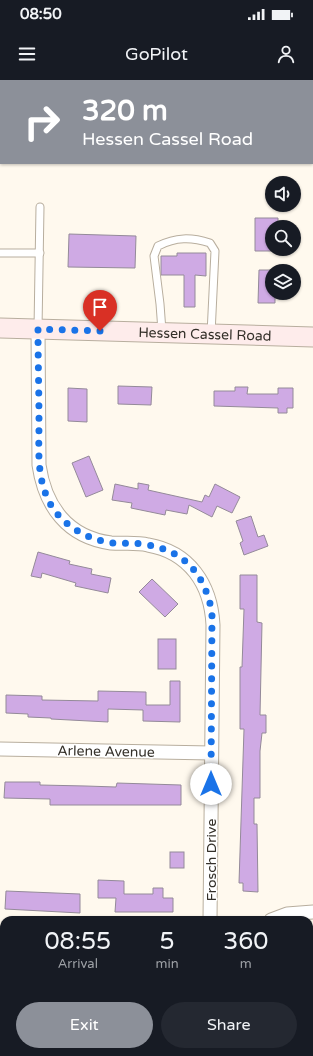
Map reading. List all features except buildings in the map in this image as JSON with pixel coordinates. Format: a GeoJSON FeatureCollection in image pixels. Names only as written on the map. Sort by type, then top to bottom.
{"type":"FeatureCollection","features":[{"type":"Feature","properties":{"kind":"main road","name":"Hessen Cassel Road"},"geometry":{"type":"LineString","coordinates":[[0,328],[313,337]]}},
{"type":"Feature","properties":{"kind":"street","name":"Frosch Drive"},"geometry":{"type":"LineString","coordinates":[[38,329],[39,465],[44,492],[53,509],[70,526],[91,538],[111,543],[150,545],[171,552],[191,566],[205,587],[210,600],[212,618],[210,916]]}},
{"type":"Feature","properties":{"kind":"street","name":"Arlene Avenue"},"geometry":{"type":"LineString","coordinates":[[0,749],[211,754]]}},
{"type":"Feature","properties":{"kind":"street"},"geometry":{"type":"LineString","coordinates":[[282,916],[287,914],[313,912]]}},
{"type":"Feature","properties":{"kind":"lane"},"geometry":{"type":"LineString","coordinates":[[38,329],[40,207]]}},
{"type":"Feature","properties":{"kind":"lane"},"geometry":{"type":"LineString","coordinates":[[162,332],[154,256],[158,246],[171,239],[198,239],[210,243],[215,251],[211,334]]}},
{"type":"Feature","properties":{"kind":"lane"},"geometry":{"type":"LineString","coordinates":[[0,253],[40,254]]}},
{"type":"Feature","properties":{"kind":"route"},"geometry":{"type":"LineString","coordinates":[[100,331],[38,329],[39,465],[41,480],[44,492],[53,509],[70,526],[97,540],[111,543],[140,543],[171,552],[182,558],[199,576],[210,600],[212,612],[211,784]]}}]}
